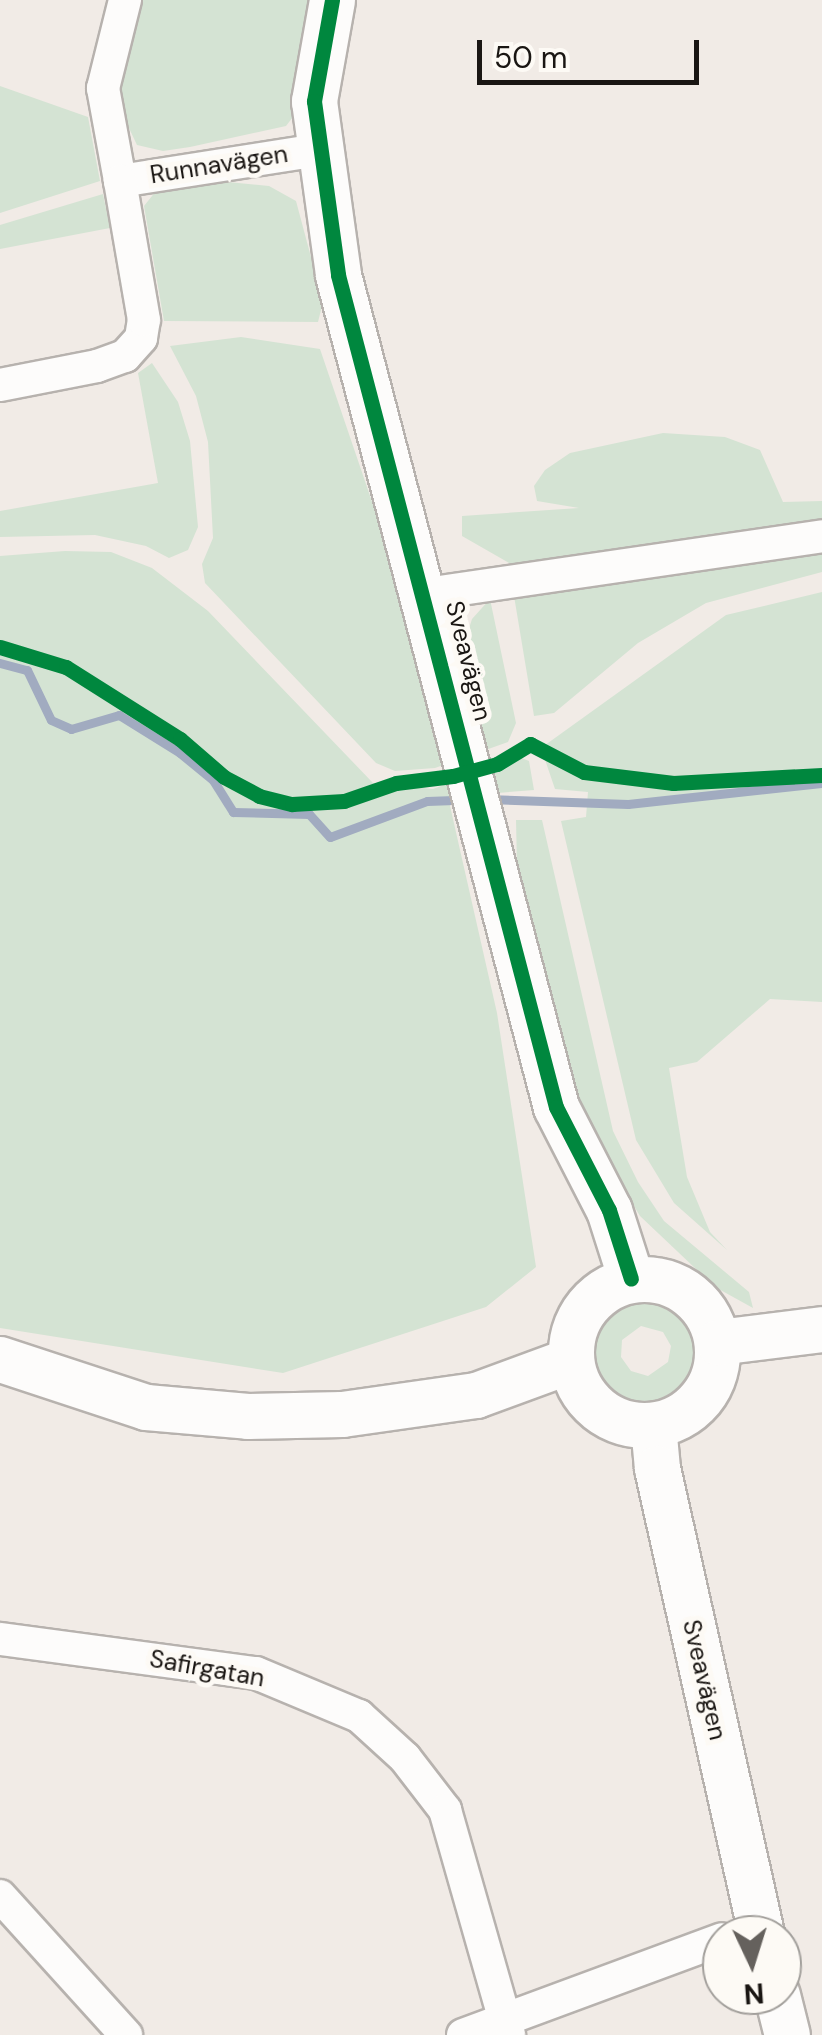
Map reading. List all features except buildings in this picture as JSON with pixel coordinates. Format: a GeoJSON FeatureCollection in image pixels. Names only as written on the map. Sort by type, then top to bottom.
{"type":"FeatureCollection","features":[{"type":"Feature","properties":{"kind":"street","name":"Runnavägen"},"geometry":{"type":"LineString","coordinates":[[0,385],[97,366],[125,356],[140,338],[144,320],[104,88],[124,0]]}},
{"type":"Feature","properties":{"kind":"street"},"geometry":{"type":"LineString","coordinates":[[314,101],[332,0]]}},
{"type":"Feature","properties":{"kind":"street"},"geometry":{"type":"LineString","coordinates":[[314,101],[351,0]]}},
{"type":"Feature","properties":{"kind":"street","name":"Sveavägen"},"geometry":{"type":"LineString","coordinates":[[314,101],[338,276],[426,594],[556,1107],[609,1210],[630,1279]]}},
{"type":"Feature","properties":{"kind":"street","name":"Runnavägen"},"geometry":{"type":"LineString","coordinates":[[120,180],[318,150]]}},
{"type":"Feature","properties":{"kind":"street"},"geometry":{"type":"LineString","coordinates":[[426,594],[822,536]]}},
{"type":"Feature","properties":{"kind":"street"},"geometry":{"type":"LineString","coordinates":[[652,1278],[690,1293],[713,1324],[718,1342],[705,1394],[673,1420],[653,1425],[604,1414],[576,1380],[571,1360],[583,1310],[596,1296],[630,1279],[652,1278]]}},
{"type":"Feature","properties":{"kind":"street"},"geometry":{"type":"LineString","coordinates":[[718,1342],[822,1328]]}},
{"type":"Feature","properties":{"kind":"street"},"geometry":{"type":"LineString","coordinates":[[0,1359],[146,1407],[248,1416],[342,1414],[476,1394],[571,1360]]}},
{"type":"Feature","properties":{"kind":"street","name":"Sveavägen"},"geometry":{"type":"LineString","coordinates":[[653,1425],[657,1468],[740,1915]]}},
{"type":"Feature","properties":{"kind":"street","name":"Safirgatan"},"geometry":{"type":"LineString","coordinates":[[0,1639],[256,1674],[359,1716],[405,1758],[445,1810],[507,2029]]}},
{"type":"Feature","properties":{"kind":"street"},"geometry":{"type":"LineString","coordinates":[[0,1896],[126,2035]]}},
{"type":"Feature","properties":{"kind":"street"},"geometry":{"type":"LineString","coordinates":[[463,2035],[507,2029],[702,1951]]}},
{"type":"Feature","properties":{"kind":"green space"},"geometry":{"type":"Polygon","coordinates":[[[138,0],[316,0],[296,113],[286,126],[163,151],[137,145],[119,107],[119,63],[138,0]]]}},
{"type":"Feature","properties":{"kind":"green space"},"geometry":{"type":"Polygon","coordinates":[[[0,86],[88,117],[100,181],[0,213],[0,86]]]}},
{"type":"Feature","properties":{"kind":"green space"},"geometry":{"type":"Polygon","coordinates":[[[228,182],[269,186],[296,201],[323,302],[318,322],[164,321],[144,206],[156,191],[228,182]]]}},
{"type":"Feature","properties":{"kind":"green space"},"geometry":{"type":"Polygon","coordinates":[[[103,194],[110,228],[0,249],[0,225],[103,194]]]}},
{"type":"Feature","properties":{"kind":"green space"},"geometry":{"type":"Polygon","coordinates":[[[241,337],[320,349],[415,628],[440,726],[479,709],[466,638],[472,619],[490,599],[516,723],[508,742],[435,768],[395,771],[376,763],[205,583],[202,564],[213,538],[208,442],[196,396],[170,346],[241,337]]]}},
{"type":"Feature","properties":{"kind":"green space"},"geometry":{"type":"Polygon","coordinates":[[[152,363],[178,402],[190,441],[198,527],[188,550],[169,558],[146,546],[95,535],[0,537],[0,511],[158,483],[138,373],[152,363]]]}},
{"type":"Feature","properties":{"kind":"green space"},"geometry":{"type":"Polygon","coordinates":[[[663,433],[725,437],[760,450],[783,502],[822,501],[822,528],[511,564],[462,536],[462,516],[579,508],[537,501],[534,486],[545,470],[570,453],[663,433]]]}},
{"type":"Feature","properties":{"kind":"green space"},"geometry":{"type":"Polygon","coordinates":[[[822,548],[822,572],[706,603],[638,643],[554,713],[534,716],[514,596],[822,548]]]}},
{"type":"Feature","properties":{"kind":"green space"},"geometry":{"type":"Polygon","coordinates":[[[111,552],[152,568],[208,611],[373,783],[433,789],[519,757],[529,761],[534,790],[448,797],[497,1013],[536,1267],[486,1307],[283,1373],[0,1328],[0,556],[111,552]]]}},
{"type":"Feature","properties":{"kind":"green space"},"geometry":{"type":"Polygon","coordinates":[[[822,592],[822,1002],[770,999],[697,1062],[669,1068],[687,1177],[710,1232],[727,1250],[674,1203],[636,1140],[561,821],[586,817],[588,792],[555,789],[541,748],[726,615],[822,592]]]}},
{"type":"Feature","properties":{"kind":"green space"},"geometry":{"type":"Polygon","coordinates":[[[516,820],[542,820],[613,1131],[638,1182],[664,1221],[749,1292],[753,1308],[715,1287],[640,1216],[586,1126],[517,867],[516,820]]]}},
{"type":"Feature","properties":{"kind":"green space"},"geometry":{"type":"Polygon","coordinates":[[[653,1295],[686,1312],[701,1347],[690,1384],[678,1395],[645,1406],[628,1403],[601,1382],[591,1349],[602,1317],[616,1304],[653,1295]],[[641,1326],[622,1340],[621,1357],[631,1371],[648,1376],[668,1362],[671,1346],[663,1332],[641,1326]]]}},
{"type":"Feature","properties":{"kind":"waterway"},"geometry":{"type":"LineString","coordinates":[[0,663],[27,670],[51,720],[71,729],[119,715],[180,753],[213,780],[233,812],[309,814],[330,837],[427,801],[461,800]]}},
{"type":"Feature","properties":{"kind":"waterway"},"geometry":{"type":"LineString","coordinates":[[486,799],[628,804],[822,783]]}},
{"type":"Feature","properties":{"kind":"cycle path"},"geometry":{"type":"LineString","coordinates":[[332,0],[314,101],[338,275],[556,1107],[609,1210],[631,1279]]}},
{"type":"Feature","properties":{"kind":"cycle path"},"geometry":{"type":"LineString","coordinates":[[0,647],[66,667],[180,739],[224,777],[259,796],[292,804],[344,801],[396,783],[453,776],[497,764],[530,744],[584,772],[673,783],[822,775]]}}]}
